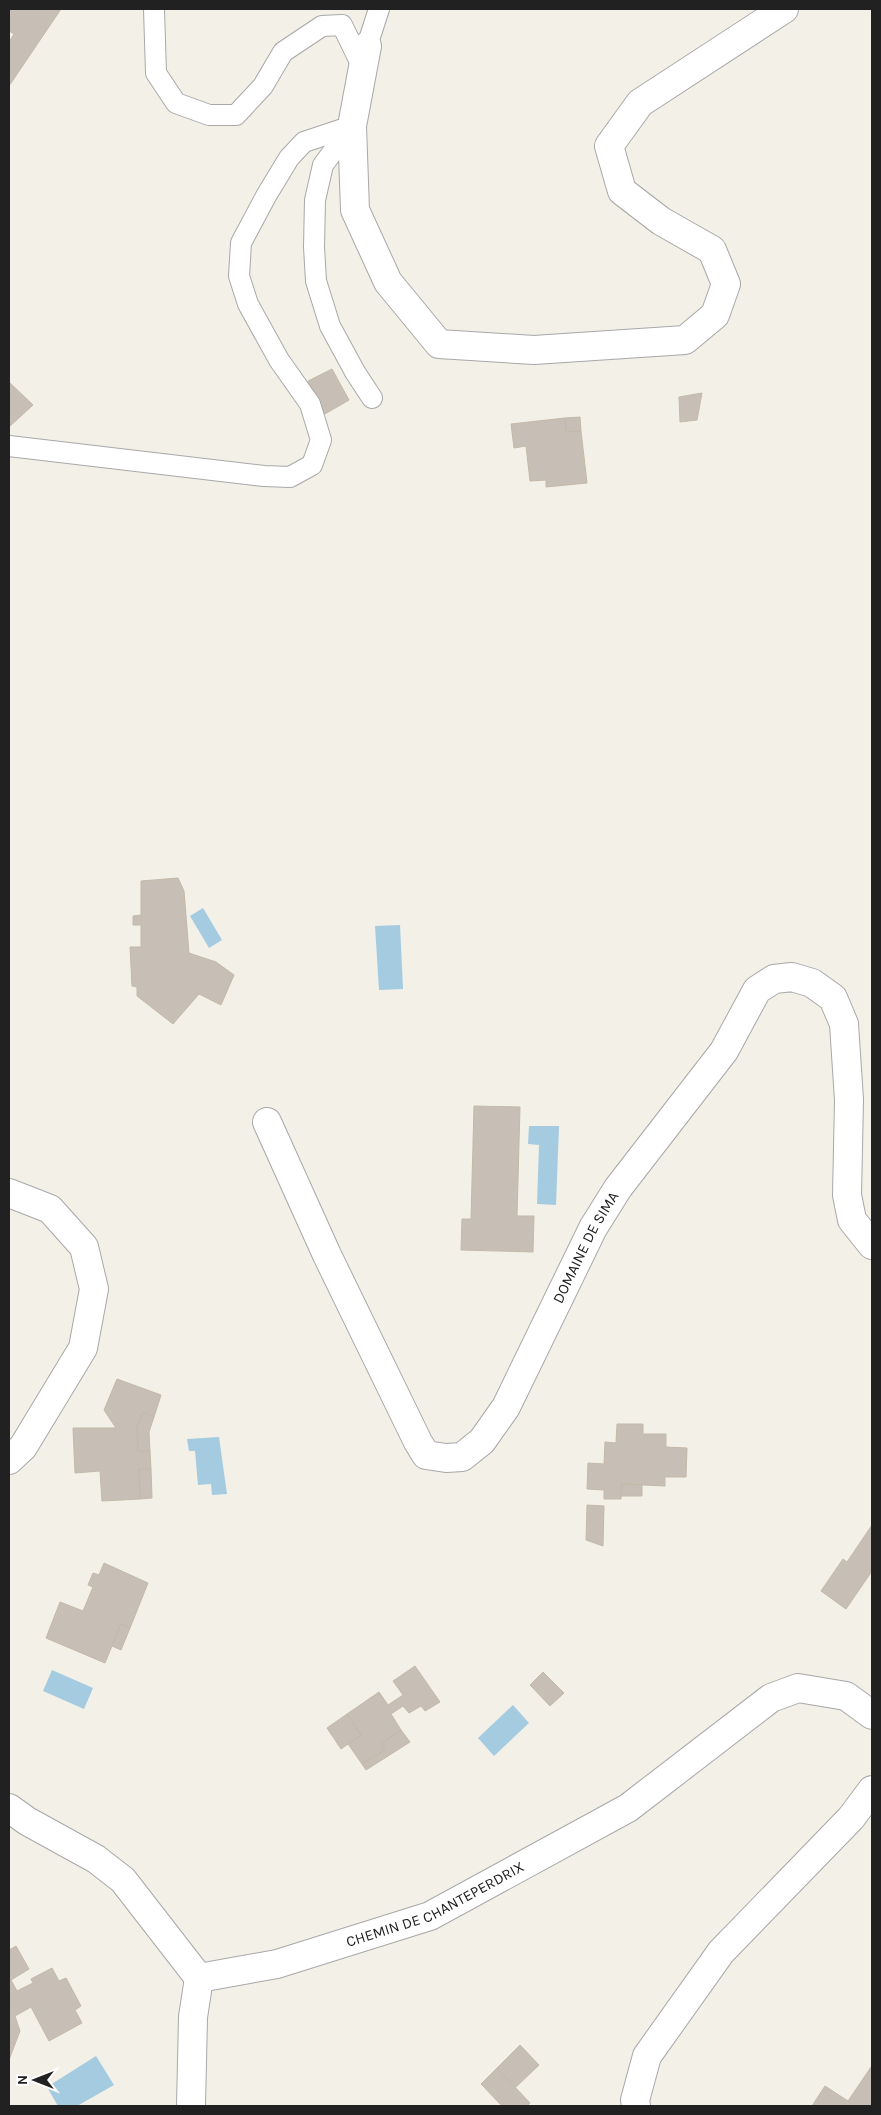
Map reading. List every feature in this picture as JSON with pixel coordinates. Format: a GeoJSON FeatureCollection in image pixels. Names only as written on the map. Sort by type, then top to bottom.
{"type":"FeatureCollection","features":[{"type":"Feature","properties":{"kind":"street"},"geometry":{"type":"LineString","coordinates":[[365,57],[352,126],[355,210],[388,282],[439,344],[534,350],[685,340],[715,315],[726,284],[712,250],[662,221],[622,191],[609,146],[640,103],[784,9]]}},
{"type":"Feature","properties":{"kind":"street","name":"DOMAINE DE SIMA"},"geometry":{"type":"LineString","coordinates":[[267,1122],[327,1255],[426,1455],[446,1458],[462,1457],[482,1441],[506,1407],[593,1228],[618,1188],[724,1051],[757,990],[774,979],[792,977],[812,983],[833,998],[844,1024],[850,1100],[847,1196],[852,1220],[872,1245]]}},
{"type":"Feature","properties":{"kind":"street"},"geometry":{"type":"LineString","coordinates":[[9,1193],[50,1209],[78,1240],[84,1247],[94,1289],[84,1348],[23,1447],[9,1460]]}},
{"type":"Feature","properties":{"kind":"street","name":"CHEMIN DE CHANTEPERDRIX"},"geometry":{"type":"LineString","coordinates":[[199,1978],[277,1964],[430,1916],[628,1808],[771,1698],[798,1688],[837,1694],[846,1696],[872,1715]]}},
{"type":"Feature","properties":{"kind":"street"},"geometry":{"type":"LineString","coordinates":[[636,2106],[647,2056],[721,1952],[851,1818],[872,1790]]}},
{"type":"Feature","properties":{"kind":"street"},"geometry":{"type":"LineString","coordinates":[[9,1808],[27,1822],[96,1858],[123,1880],[199,1978],[193,2017],[191,2106]]}},
{"type":"Feature","properties":{"kind":"lane"},"geometry":{"type":"LineString","coordinates":[[154,9],[156,73],[176,103],[209,115],[236,115],[263,86],[283,52],[322,26],[342,25],[365,57]]}},
{"type":"Feature","properties":{"kind":"lane"},"geometry":{"type":"LineString","coordinates":[[365,57],[379,9]]}},
{"type":"Feature","properties":{"kind":"lane"},"geometry":{"type":"LineString","coordinates":[[352,126],[324,165],[315,200],[314,247],[316,281],[330,326],[355,372],[372,398]]}},
{"type":"Feature","properties":{"kind":"lane"},"geometry":{"type":"LineString","coordinates":[[9,446],[264,476],[290,477],[312,464],[321,440],[310,404],[279,360],[248,304],[240,276],[241,243],[289,158],[304,142],[352,126]]}},
{"type":"Feature","properties":{"kind":"water"},"geometry":{"type":"Polygon","coordinates":[[[203,908],[222,940],[209,948],[190,916],[203,908]]]}},
{"type":"Feature","properties":{"kind":"water"},"geometry":{"type":"Polygon","coordinates":[[[400,925],[403,989],[379,990],[375,926],[400,925]]]}},
{"type":"Feature","properties":{"kind":"water"},"geometry":{"type":"Polygon","coordinates":[[[529,1126],[559,1126],[556,1205],[537,1204],[539,1145],[528,1144],[529,1126]]]}},
{"type":"Feature","properties":{"kind":"water"},"geometry":{"type":"Polygon","coordinates":[[[219,1437],[227,1494],[212,1495],[211,1484],[198,1485],[195,1451],[189,1451],[187,1439],[219,1437]]]}},
{"type":"Feature","properties":{"kind":"water"},"geometry":{"type":"Polygon","coordinates":[[[52,1670],[93,1688],[84,1709],[43,1691],[52,1670]]]}},
{"type":"Feature","properties":{"kind":"water"},"geometry":{"type":"Polygon","coordinates":[[[513,1705],[529,1723],[494,1756],[478,1738],[513,1705]]]}},
{"type":"Feature","properties":{"kind":"water"},"geometry":{"type":"Polygon","coordinates":[[[96,2056],[114,2085],[77,2106],[58,2106],[47,2087],[96,2056]]]}},
{"type":"Feature","properties":{"kind":"building"},"geometry":{"type":"Polygon","coordinates":[[[9,9],[61,9],[9,86],[9,42],[14,34],[9,31],[9,9]]]}},
{"type":"Feature","properties":{"kind":"building"},"geometry":{"type":"Polygon","coordinates":[[[332,369],[349,400],[325,414],[308,381],[332,369]]]}},
{"type":"Feature","properties":{"kind":"building"},"geometry":{"type":"Polygon","coordinates":[[[9,382],[33,405],[9,427],[9,382]]]}},
{"type":"Feature","properties":{"kind":"building"},"geometry":{"type":"Polygon","coordinates":[[[702,393],[697,420],[680,422],[679,397],[702,393]]]}},
{"type":"Feature","properties":{"kind":"building"},"geometry":{"type":"Polygon","coordinates":[[[580,417],[581,431],[566,432],[565,418],[580,417]]]}},
{"type":"Feature","properties":{"kind":"building"},"geometry":{"type":"Polygon","coordinates":[[[565,418],[566,432],[581,431],[587,483],[546,487],[546,480],[530,481],[526,446],[514,448],[511,424],[565,418]]]}},
{"type":"Feature","properties":{"kind":"building"},"geometry":{"type":"Polygon","coordinates":[[[178,878],[184,891],[189,953],[216,962],[234,975],[221,1005],[199,994],[173,1024],[137,996],[137,987],[132,986],[130,947],[141,947],[141,925],[133,925],[133,916],[141,915],[141,881],[178,878]]]}},
{"type":"Feature","properties":{"kind":"building"},"geometry":{"type":"Polygon","coordinates":[[[474,1106],[520,1107],[517,1216],[534,1216],[533,1252],[461,1250],[462,1219],[471,1219],[474,1106]]]}},
{"type":"Feature","properties":{"kind":"building"},"geometry":{"type":"Polygon","coordinates":[[[117,1379],[161,1395],[154,1417],[143,1412],[137,1426],[138,1451],[150,1451],[151,1469],[139,1469],[140,1499],[102,1501],[100,1471],[75,1473],[73,1428],[116,1428],[104,1410],[117,1379]]]}},
{"type":"Feature","properties":{"kind":"building"},"geometry":{"type":"Polygon","coordinates":[[[143,1412],[154,1417],[149,1432],[150,1451],[138,1451],[137,1426],[143,1412]]]}},
{"type":"Feature","properties":{"kind":"building"},"geometry":{"type":"Polygon","coordinates":[[[617,1424],[643,1424],[643,1434],[666,1434],[666,1447],[687,1448],[686,1477],[665,1477],[665,1486],[622,1484],[621,1499],[604,1499],[604,1490],[587,1489],[588,1463],[604,1464],[605,1442],[616,1443],[617,1424]]]}},
{"type":"Feature","properties":{"kind":"building"},"geometry":{"type":"Polygon","coordinates":[[[139,1469],[151,1469],[152,1498],[140,1499],[139,1469]]]}},
{"type":"Feature","properties":{"kind":"building"},"geometry":{"type":"Polygon","coordinates":[[[622,1484],[642,1485],[642,1496],[621,1496],[622,1484]]]}},
{"type":"Feature","properties":{"kind":"building"},"geometry":{"type":"Polygon","coordinates":[[[587,1505],[604,1506],[603,1546],[586,1540],[587,1505]]]}},
{"type":"Feature","properties":{"kind":"building"},"geometry":{"type":"Polygon","coordinates":[[[872,1525],[872,1571],[846,1609],[821,1591],[843,1559],[847,1562],[872,1525]]]}},
{"type":"Feature","properties":{"kind":"building"},"geometry":{"type":"Polygon","coordinates":[[[104,1563],[148,1583],[130,1628],[121,1624],[105,1663],[46,1638],[60,1602],[83,1611],[93,1587],[88,1585],[93,1573],[99,1575],[104,1563]]]}},
{"type":"Feature","properties":{"kind":"building"},"geometry":{"type":"Polygon","coordinates":[[[121,1624],[130,1628],[121,1650],[112,1646],[121,1624]]]}},
{"type":"Feature","properties":{"kind":"building"},"geometry":{"type":"Polygon","coordinates":[[[415,1666],[440,1702],[425,1711],[421,1706],[409,1713],[403,1706],[391,1714],[401,1730],[381,1744],[385,1750],[362,1764],[348,1744],[361,1735],[347,1714],[379,1692],[388,1705],[403,1695],[393,1681],[415,1666]]]}},
{"type":"Feature","properties":{"kind":"building"},"geometry":{"type":"Polygon","coordinates":[[[543,1672],[564,1693],[550,1706],[530,1685],[543,1672]]]}},
{"type":"Feature","properties":{"kind":"building"},"geometry":{"type":"Polygon","coordinates":[[[347,1714],[361,1735],[341,1749],[327,1728],[347,1714]]]}},
{"type":"Feature","properties":{"kind":"building"},"geometry":{"type":"Polygon","coordinates":[[[401,1730],[410,1742],[366,1770],[362,1764],[385,1750],[381,1744],[401,1730]]]}},
{"type":"Feature","properties":{"kind":"building"},"geometry":{"type":"Polygon","coordinates":[[[16,1946],[29,1969],[11,1980],[17,1991],[33,1983],[31,1979],[52,1968],[59,1981],[66,1978],[81,2006],[75,2010],[82,2023],[49,2041],[31,2007],[15,2016],[20,2031],[15,2044],[9,2042],[9,1950],[16,1946]]]}},
{"type":"Feature","properties":{"kind":"building"},"geometry":{"type":"Polygon","coordinates":[[[9,2042],[15,2044],[9,2060],[9,2042]]]}},
{"type":"Feature","properties":{"kind":"building"},"geometry":{"type":"Polygon","coordinates":[[[520,2045],[539,2065],[515,2088],[497,2068],[520,2045]]]}},
{"type":"Feature","properties":{"kind":"building"},"geometry":{"type":"Polygon","coordinates":[[[871,2067],[872,2103],[870,2106],[812,2106],[825,2086],[848,2101],[871,2067]]]}},
{"type":"Feature","properties":{"kind":"building"},"geometry":{"type":"Polygon","coordinates":[[[497,2068],[530,2103],[527,2106],[502,2106],[481,2084],[497,2068]]]}}]}
